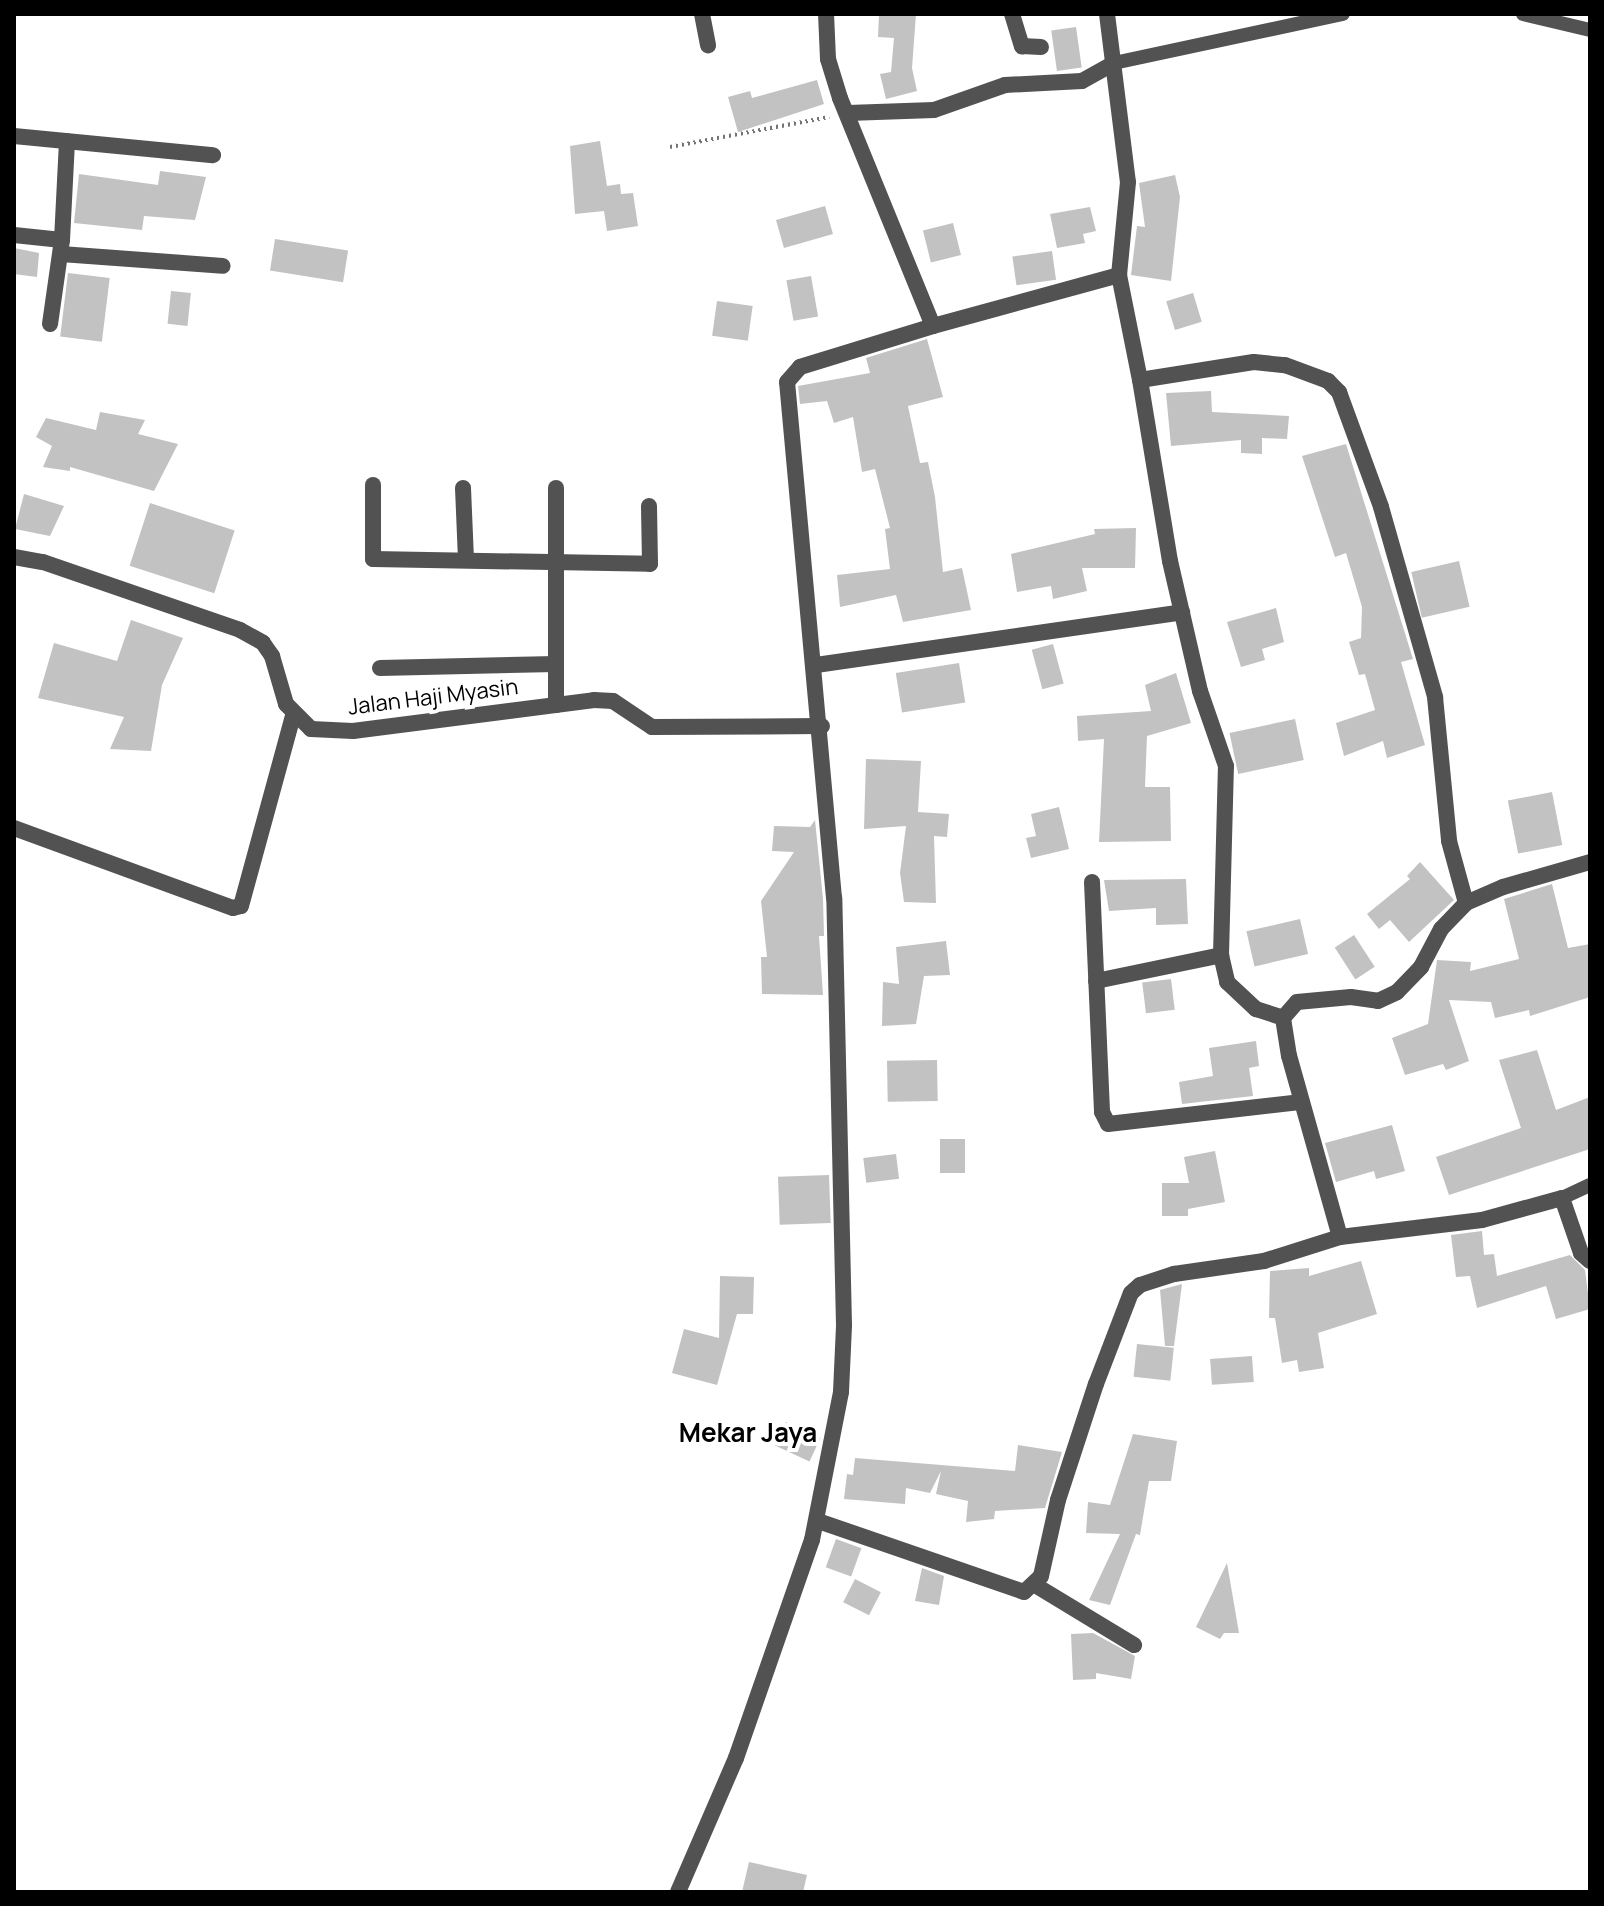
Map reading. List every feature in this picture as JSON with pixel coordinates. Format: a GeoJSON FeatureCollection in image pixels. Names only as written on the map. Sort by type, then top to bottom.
{"type":"FeatureCollection","features":[{"type":"Feature","properties":{"kind":"street"},"geometry":{"type":"LineString","coordinates":[[702,14],[708,45]]}},
{"type":"Feature","properties":{"kind":"street"},"geometry":{"type":"LineString","coordinates":[[826,14],[828,59],[933,326]]}},
{"type":"Feature","properties":{"kind":"street"},"geometry":{"type":"LineString","coordinates":[[1012,14],[1022,46],[1041,47]]}},
{"type":"Feature","properties":{"kind":"street"},"geometry":{"type":"LineString","coordinates":[[1107,14],[1128,182],[1119,275],[1182,612],[1200,691],[1226,766],[1221,955],[1240,991],[1283,1018],[1302,1102],[1340,1237]]}},
{"type":"Feature","properties":{"kind":"street"},"geometry":{"type":"LineString","coordinates":[[848,113],[934,110],[1005,85],[1082,81],[1114,63]]}},
{"type":"Feature","properties":{"kind":"street"},"geometry":{"type":"LineString","coordinates":[[14,136],[213,155]]}},
{"type":"Feature","properties":{"kind":"street"},"geometry":{"type":"LineString","coordinates":[[50,324],[61,247],[67,141]]}},
{"type":"Feature","properties":{"kind":"street"},"geometry":{"type":"LineString","coordinates":[[14,235],[61,247],[223,266]]}},
{"type":"Feature","properties":{"kind":"street"},"geometry":{"type":"LineString","coordinates":[[678,1892],[736,1758],[818,1521],[841,1392],[844,1325],[834,898],[822,726],[787,382],[800,367],[933,326],[1119,275]]}},
{"type":"Feature","properties":{"kind":"street"},"geometry":{"type":"LineString","coordinates":[[1140,380],[1254,362],[1285,365],[1328,381],[1339,392],[1372,481],[1435,697],[1449,841],[1466,903]]}},
{"type":"Feature","properties":{"kind":"street"},"geometry":{"type":"LineString","coordinates":[[373,485],[373,559],[650,564],[649,506]]}},
{"type":"Feature","properties":{"kind":"street"},"geometry":{"type":"LineString","coordinates":[[463,488],[466,560]]}},
{"type":"Feature","properties":{"kind":"street"},"geometry":{"type":"LineString","coordinates":[[556,488],[556,705]]}},
{"type":"Feature","properties":{"kind":"street"},"geometry":{"type":"LineString","coordinates":[[14,557],[43,562],[251,636],[272,656],[293,716],[241,906],[233,908],[14,828]]}},
{"type":"Feature","properties":{"kind":"street"},"geometry":{"type":"LineString","coordinates":[[816,665],[1182,612]]}},
{"type":"Feature","properties":{"kind":"street"},"geometry":{"type":"LineString","coordinates":[[380,668],[556,664]]}},
{"type":"Feature","properties":{"kind":"street","name":"Jalan Haji Myasin"},"geometry":{"type":"LineString","coordinates":[[293,716],[311,729],[353,731],[556,705],[613,701],[652,727],[822,726]]}},
{"type":"Feature","properties":{"kind":"street"},"geometry":{"type":"LineString","coordinates":[[1283,1018],[1297,1002],[1351,997],[1378,1001],[1397,992],[1421,967],[1441,929],[1466,903],[1503,887],[1590,862]]}},
{"type":"Feature","properties":{"kind":"street"},"geometry":{"type":"LineString","coordinates":[[1092,882],[1102,1112],[1108,1124],[1302,1102]]}},
{"type":"Feature","properties":{"kind":"street"},"geometry":{"type":"LineString","coordinates":[[1096,981],[1221,955]]}},
{"type":"Feature","properties":{"kind":"street"},"geometry":{"type":"LineString","coordinates":[[818,1521],[1024,1592],[1035,1585],[1058,1500],[1131,1293],[1151,1280],[1264,1261],[1340,1237],[1482,1220],[1562,1198],[1581,1253],[1590,1261]]}},
{"type":"Feature","properties":{"kind":"street"},"geometry":{"type":"LineString","coordinates":[[1035,1585],[1134,1645]]}},
{"type":"Feature","properties":{"kind":"lane"},"geometry":{"type":"LineString","coordinates":[[1114,63],[1343,14]]}},
{"type":"Feature","properties":{"kind":"lane"},"geometry":{"type":"LineString","coordinates":[[1523,14],[1590,30]]}},
{"type":"Feature","properties":{"kind":"lane"},"geometry":{"type":"LineString","coordinates":[[1562,1198],[1590,1185]]}},
{"type":"Feature","properties":{"kind":"path"},"geometry":{"type":"LineString","coordinates":[[670,147],[848,113]]}},
{"type":"Feature","properties":{"kind":"building"},"geometry":{"type":"Polygon","coordinates":[[[879,14],[916,14],[912,68],[917,91],[886,99],[880,74],[891,72],[894,38],[878,37],[879,14]]]}},
{"type":"Feature","properties":{"kind":"building"},"geometry":{"type":"Polygon","coordinates":[[[1076,27],[1082,68],[1057,71],[1051,30],[1076,27]]]}},
{"type":"Feature","properties":{"kind":"building"},"geometry":{"type":"Polygon","coordinates":[[[817,80],[824,104],[738,132],[728,97],[750,91],[752,98],[817,80]]]}},
{"type":"Feature","properties":{"kind":"building"},"geometry":{"type":"Polygon","coordinates":[[[600,141],[607,186],[620,184],[621,194],[633,193],[638,226],[607,231],[604,211],[575,214],[570,146],[600,141]]]}},
{"type":"Feature","properties":{"kind":"building"},"geometry":{"type":"Polygon","coordinates":[[[160,171],[206,177],[195,220],[144,216],[142,230],[74,223],[79,174],[158,185],[160,171]]]}},
{"type":"Feature","properties":{"kind":"building"},"geometry":{"type":"Polygon","coordinates":[[[1175,175],[1180,197],[1171,281],[1131,275],[1137,226],[1145,227],[1139,183],[1175,175]]]}},
{"type":"Feature","properties":{"kind":"building"},"geometry":{"type":"Polygon","coordinates":[[[825,206],[833,234],[784,248],[776,220],[825,206]]]}},
{"type":"Feature","properties":{"kind":"building"},"geometry":{"type":"Polygon","coordinates":[[[1090,207],[1096,231],[1083,234],[1085,243],[1057,248],[1050,214],[1090,207]]]}},
{"type":"Feature","properties":{"kind":"building"},"geometry":{"type":"Polygon","coordinates":[[[953,223],[961,255],[931,263],[923,230],[953,223]]]}},
{"type":"Feature","properties":{"kind":"building"},"geometry":{"type":"Polygon","coordinates":[[[275,239],[348,251],[343,282],[270,271],[275,239]]]}},
{"type":"Feature","properties":{"kind":"building"},"geometry":{"type":"Polygon","coordinates":[[[14,248],[39,253],[37,277],[14,274],[14,248]]]}},
{"type":"Feature","properties":{"kind":"building"},"geometry":{"type":"Polygon","coordinates":[[[1052,251],[1056,280],[1016,285],[1012,257],[1052,251]]]}},
{"type":"Feature","properties":{"kind":"building"},"geometry":{"type":"Polygon","coordinates":[[[68,273],[110,278],[102,342],[60,337],[68,273]]]}},
{"type":"Feature","properties":{"kind":"building"},"geometry":{"type":"Polygon","coordinates":[[[811,276],[818,316],[793,321],[786,280],[811,276]]]}},
{"type":"Feature","properties":{"kind":"building"},"geometry":{"type":"Polygon","coordinates":[[[171,291],[191,293],[187,326],[168,324],[171,291]]]}},
{"type":"Feature","properties":{"kind":"building"},"geometry":{"type":"Polygon","coordinates":[[[1193,293],[1202,322],[1175,330],[1166,301],[1193,293]]]}},
{"type":"Feature","properties":{"kind":"building"},"geometry":{"type":"Polygon","coordinates":[[[717,301],[753,306],[748,341],[712,336],[717,301]]]}},
{"type":"Feature","properties":{"kind":"building"},"geometry":{"type":"Polygon","coordinates":[[[927,339],[943,397],[908,406],[920,463],[928,462],[943,572],[962,568],[971,610],[903,622],[896,595],[840,607],[837,575],[890,569],[885,529],[890,528],[875,469],[862,472],[853,417],[834,423],[827,401],[800,404],[798,386],[870,373],[866,358],[927,339]]]}},
{"type":"Feature","properties":{"kind":"building"},"geometry":{"type":"Polygon","coordinates":[[[1211,391],[1212,412],[1289,416],[1287,439],[1262,438],[1262,454],[1241,453],[1241,440],[1171,446],[1166,393],[1211,391]]]}},
{"type":"Feature","properties":{"kind":"building"},"geometry":{"type":"Polygon","coordinates":[[[100,412],[145,420],[138,434],[178,444],[154,491],[70,467],[70,471],[43,467],[52,446],[36,437],[46,418],[96,430],[100,412]]]}},
{"type":"Feature","properties":{"kind":"building"},"geometry":{"type":"Polygon","coordinates":[[[1346,444],[1413,659],[1401,662],[1425,745],[1387,758],[1383,741],[1344,756],[1336,723],[1375,710],[1365,674],[1359,675],[1349,642],[1361,638],[1362,607],[1346,553],[1335,557],[1302,456],[1346,444]]]}},
{"type":"Feature","properties":{"kind":"building"},"geometry":{"type":"Polygon","coordinates":[[[24,494],[64,506],[50,536],[15,529],[24,494]]]}},
{"type":"Feature","properties":{"kind":"building"},"geometry":{"type":"Polygon","coordinates":[[[150,503],[235,531],[214,593],[130,566],[150,503]]]}},
{"type":"Feature","properties":{"kind":"building"},"geometry":{"type":"Polygon","coordinates":[[[1136,528],[1135,568],[1082,568],[1087,591],[1053,599],[1051,586],[1017,592],[1011,554],[1095,534],[1094,529],[1136,528]]]}},
{"type":"Feature","properties":{"kind":"building"},"geometry":{"type":"Polygon","coordinates":[[[1459,561],[1470,607],[1422,618],[1411,572],[1459,561]]]}},
{"type":"Feature","properties":{"kind":"building"},"geometry":{"type":"Polygon","coordinates":[[[1276,608],[1284,642],[1262,649],[1265,660],[1241,667],[1227,622],[1276,608]]]}},
{"type":"Feature","properties":{"kind":"building"},"geometry":{"type":"Polygon","coordinates":[[[131,620],[183,638],[162,685],[151,751],[110,749],[124,717],[38,698],[54,643],[117,661],[131,620]]]}},
{"type":"Feature","properties":{"kind":"building"},"geometry":{"type":"Polygon","coordinates":[[[1053,644],[1064,684],[1042,689],[1032,650],[1053,644]]]}},
{"type":"Feature","properties":{"kind":"building"},"geometry":{"type":"Polygon","coordinates":[[[959,663],[965,703],[902,713],[896,673],[959,663]]]}},
{"type":"Feature","properties":{"kind":"building"},"geometry":{"type":"Polygon","coordinates":[[[1176,673],[1191,723],[1147,736],[1145,787],[1170,787],[1171,841],[1099,842],[1104,739],[1078,741],[1077,716],[1151,711],[1145,685],[1176,673]]]}},
{"type":"Feature","properties":{"kind":"building"},"geometry":{"type":"Polygon","coordinates":[[[1295,719],[1304,760],[1238,774],[1229,733],[1295,719]]]}},
{"type":"Feature","properties":{"kind":"building"},"geometry":{"type":"Polygon","coordinates":[[[866,759],[921,761],[918,812],[949,814],[947,837],[934,836],[936,903],[904,902],[900,873],[906,826],[864,829],[866,759]]]}},
{"type":"Feature","properties":{"kind":"building"},"geometry":{"type":"Polygon","coordinates":[[[1552,792],[1562,845],[1518,854],[1508,801],[1552,792]]]}},
{"type":"Feature","properties":{"kind":"building"},"geometry":{"type":"Polygon","coordinates":[[[1059,807],[1069,849],[1031,858],[1026,838],[1036,836],[1031,814],[1059,807]]]}},
{"type":"Feature","properties":{"kind":"building"},"geometry":{"type":"Polygon","coordinates":[[[815,820],[823,899],[824,936],[819,936],[823,995],[762,994],[761,957],[767,957],[761,901],[794,852],[772,851],[774,826],[810,827],[815,820]]]}},
{"type":"Feature","properties":{"kind":"building"},"geometry":{"type":"Polygon","coordinates":[[[1420,862],[1454,900],[1409,942],[1390,920],[1379,929],[1367,914],[1410,879],[1407,876],[1420,862]]]}},
{"type":"Feature","properties":{"kind":"building"},"geometry":{"type":"Polygon","coordinates":[[[1186,879],[1188,924],[1156,925],[1156,908],[1109,911],[1104,880],[1186,879]]]}},
{"type":"Feature","properties":{"kind":"building"},"geometry":{"type":"Polygon","coordinates":[[[1552,884],[1568,948],[1590,944],[1590,997],[1530,1016],[1529,1010],[1495,1018],[1491,1002],[1449,1000],[1469,1061],[1446,1070],[1443,1064],[1405,1075],[1392,1038],[1428,1024],[1437,960],[1471,962],[1470,971],[1519,959],[1504,899],[1552,884]]]}},
{"type":"Feature","properties":{"kind":"building"},"geometry":{"type":"Polygon","coordinates":[[[1300,919],[1308,954],[1255,966],[1246,931],[1300,919]]]}},
{"type":"Feature","properties":{"kind":"building"},"geometry":{"type":"Polygon","coordinates":[[[1354,935],[1375,967],[1355,979],[1335,948],[1354,935]]]}},
{"type":"Feature","properties":{"kind":"building"},"geometry":{"type":"Polygon","coordinates":[[[946,941],[950,975],[924,976],[916,1024],[882,1026],[883,982],[899,984],[896,947],[946,941]]]}},
{"type":"Feature","properties":{"kind":"building"},"geometry":{"type":"Polygon","coordinates":[[[1171,979],[1175,1010],[1146,1013],[1142,983],[1171,979]]]}},
{"type":"Feature","properties":{"kind":"building"},"geometry":{"type":"Polygon","coordinates":[[[1256,1041],[1259,1066],[1249,1068],[1253,1096],[1182,1104],[1179,1082],[1213,1076],[1209,1048],[1256,1041]]]}},
{"type":"Feature","properties":{"kind":"building"},"geometry":{"type":"Polygon","coordinates":[[[1537,1050],[1556,1110],[1590,1097],[1590,1149],[1449,1195],[1436,1157],[1521,1128],[1499,1060],[1537,1050]]]}},
{"type":"Feature","properties":{"kind":"building"},"geometry":{"type":"Polygon","coordinates":[[[937,1060],[938,1101],[888,1102],[887,1061],[937,1060]]]}},
{"type":"Feature","properties":{"kind":"building"},"geometry":{"type":"Polygon","coordinates":[[[1392,1125],[1405,1171],[1376,1179],[1374,1171],[1336,1182],[1325,1143],[1392,1125]]]}},
{"type":"Feature","properties":{"kind":"building"},"geometry":{"type":"Polygon","coordinates":[[[940,1139],[965,1139],[965,1173],[940,1173],[940,1139]]]}},
{"type":"Feature","properties":{"kind":"building"},"geometry":{"type":"Polygon","coordinates":[[[1215,1151],[1225,1202],[1188,1209],[1188,1216],[1162,1216],[1162,1183],[1189,1183],[1184,1157],[1215,1151]]]}},
{"type":"Feature","properties":{"kind":"building"},"geometry":{"type":"Polygon","coordinates":[[[896,1154],[899,1179],[866,1183],[863,1158],[896,1154]]]}},
{"type":"Feature","properties":{"kind":"building"},"geometry":{"type":"Polygon","coordinates":[[[829,1175],[831,1223],[780,1225],[778,1177],[829,1175]]]}},
{"type":"Feature","properties":{"kind":"building"},"geometry":{"type":"Polygon","coordinates":[[[1482,1231],[1484,1255],[1494,1254],[1497,1276],[1570,1255],[1585,1270],[1590,1309],[1556,1319],[1546,1286],[1477,1308],[1470,1276],[1456,1277],[1451,1235],[1482,1231]]]}},
{"type":"Feature","properties":{"kind":"building"},"geometry":{"type":"Polygon","coordinates":[[[1361,1261],[1377,1314],[1318,1333],[1324,1368],[1299,1372],[1297,1360],[1282,1363],[1275,1318],[1269,1318],[1270,1271],[1309,1268],[1309,1276],[1361,1261]]]}},
{"type":"Feature","properties":{"kind":"building"},"geometry":{"type":"Polygon","coordinates":[[[720,1276],[754,1277],[753,1314],[737,1314],[717,1385],[672,1373],[684,1329],[719,1338],[720,1276]]]}},
{"type":"Feature","properties":{"kind":"building"},"geometry":{"type":"Polygon","coordinates":[[[1182,1284],[1174,1346],[1165,1346],[1160,1290],[1182,1284]]]}},
{"type":"Feature","properties":{"kind":"building"},"geometry":{"type":"Polygon","coordinates":[[[1137,1344],[1174,1348],[1170,1381],[1134,1377],[1137,1344]]]}},
{"type":"Feature","properties":{"kind":"building"},"geometry":{"type":"Polygon","coordinates":[[[1252,1356],[1254,1382],[1212,1385],[1210,1359],[1252,1356]]]}},
{"type":"Feature","properties":{"kind":"building"},"geometry":{"type":"Polygon","coordinates":[[[786,1422],[820,1438],[809,1462],[775,1446],[786,1422]]]}},
{"type":"Feature","properties":{"kind":"building"},"geometry":{"type":"Polygon","coordinates":[[[1133,1434],[1177,1441],[1171,1481],[1149,1481],[1140,1535],[1136,1534],[1110,1605],[1089,1600],[1120,1534],[1086,1533],[1088,1502],[1110,1505],[1133,1434]]]}},
{"type":"Feature","properties":{"kind":"building"},"geometry":{"type":"Polygon","coordinates":[[[1018,1445],[1062,1452],[1045,1508],[995,1511],[994,1519],[966,1522],[968,1501],[936,1494],[941,1471],[930,1493],[906,1488],[905,1504],[844,1499],[847,1474],[853,1475],[855,1458],[1015,1471],[1018,1445]]]}},
{"type":"Feature","properties":{"kind":"building"},"geometry":{"type":"Polygon","coordinates":[[[836,1539],[861,1548],[851,1576],[826,1567],[836,1539]]]}},
{"type":"Feature","properties":{"kind":"building"},"geometry":{"type":"Polygon","coordinates":[[[1227,1563],[1239,1633],[1224,1633],[1220,1639],[1196,1627],[1227,1563]]]}},
{"type":"Feature","properties":{"kind":"building"},"geometry":{"type":"Polygon","coordinates":[[[922,1568],[944,1576],[939,1605],[915,1601],[922,1568]]]}},
{"type":"Feature","properties":{"kind":"building"},"geometry":{"type":"Polygon","coordinates":[[[855,1579],[881,1592],[869,1615],[843,1602],[855,1579]]]}},
{"type":"Feature","properties":{"kind":"building"},"geometry":{"type":"Polygon","coordinates":[[[1093,1633],[1135,1656],[1131,1679],[1096,1673],[1096,1679],[1073,1680],[1071,1634],[1093,1633]]]}},
{"type":"Feature","properties":{"kind":"building"},"geometry":{"type":"Polygon","coordinates":[[[749,1862],[807,1875],[803,1892],[742,1892],[749,1862]]]}},
{"type":"Feature","properties":{"kind":"district","name":"Mekar Jaya"},"geometry":{"type":"Point","coordinates":[748,1433]}}]}
